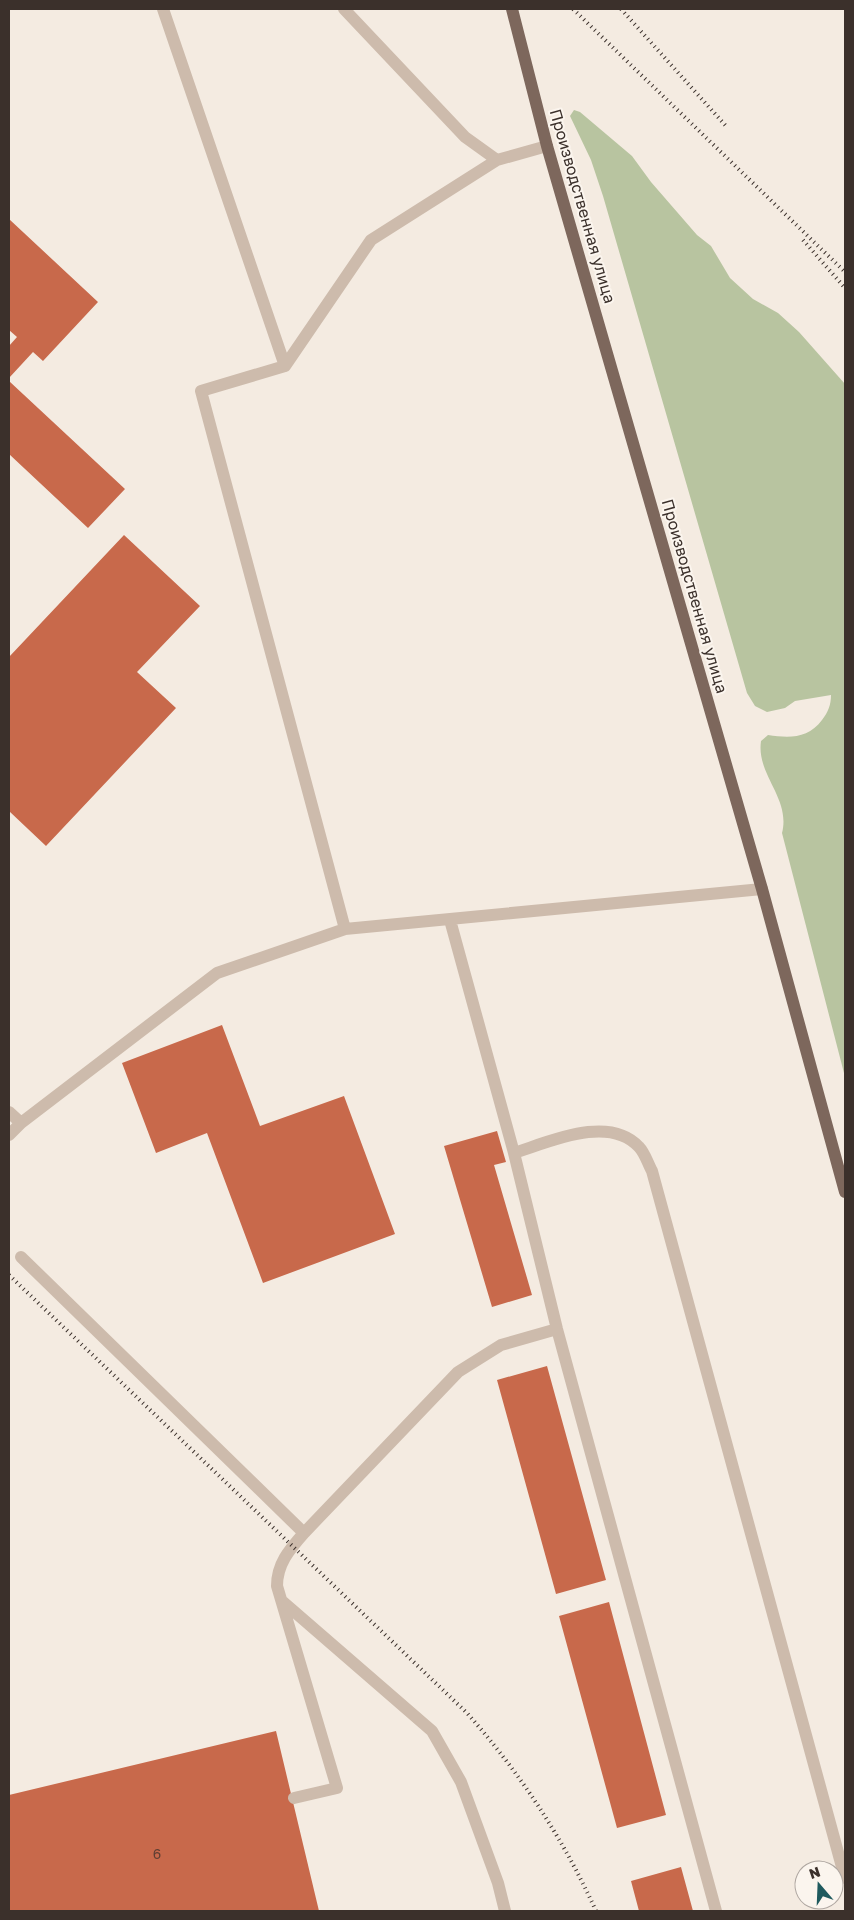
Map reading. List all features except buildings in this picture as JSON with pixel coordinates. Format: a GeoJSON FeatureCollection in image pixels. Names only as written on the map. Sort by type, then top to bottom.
{"type":"FeatureCollection","features":[{"type":"Feature","properties":{"kind":"main road","name":"Производственная улица"},"geometry":{"type":"LineString","coordinates":[[512,9],[547,146],[762,889],[845,1192]]}},
{"type":"Feature","properties":{"kind":"street"},"geometry":{"type":"LineString","coordinates":[[163,9],[285,366]]}},
{"type":"Feature","properties":{"kind":"street"},"geometry":{"type":"LineString","coordinates":[[344,9],[465,137],[497,160]]}},
{"type":"Feature","properties":{"kind":"street"},"geometry":{"type":"LineString","coordinates":[[345,929],[200,391],[285,366],[371,240],[497,160],[547,146]]}},
{"type":"Feature","properties":{"kind":"street"},"geometry":{"type":"LineString","coordinates":[[9,1135],[21,1123],[217,974],[345,929],[762,889]]}},
{"type":"Feature","properties":{"kind":"street"},"geometry":{"type":"LineString","coordinates":[[450,920],[514,1154],[557,1329],[716,1911]]}},
{"type":"Feature","properties":{"kind":"street"},"geometry":{"type":"LineString","coordinates":[[9,1112],[21,1123]]}},
{"type":"Feature","properties":{"kind":"street"},"geometry":{"type":"LineString","coordinates":[[514,1154],[584,1131],[619,1133],[639,1147],[652,1171],[845,1878]]}},
{"type":"Feature","properties":{"kind":"street"},"geometry":{"type":"LineString","coordinates":[[21,1257],[304,1533]]}},
{"type":"Feature","properties":{"kind":"street"},"geometry":{"type":"LineString","coordinates":[[294,1798],[337,1788],[277,1586],[277,1573],[287,1554],[304,1533],[458,1372],[501,1345],[557,1329]]}},
{"type":"Feature","properties":{"kind":"street"},"geometry":{"type":"LineString","coordinates":[[282,1601],[432,1731],[461,1782],[498,1883],[505,1911]]}},
{"type":"Feature","properties":{"kind":"green space"},"geometry":{"type":"Polygon","coordinates":[[[574,110],[580,112],[632,156],[651,182],[697,235],[711,246],[730,278],[753,299],[778,313],[799,332],[845,384],[845,1077],[782,833],[782,809],[763,765],[761,753],[761,741],[768,735],[791,737],[811,731],[822,720],[827,711],[831,695],[795,701],[785,708],[767,712],[755,706],[747,693],[603,196],[591,160],[570,116],[574,110]]]}},
{"type":"Feature","properties":{"kind":"railway"},"geometry":{"type":"LineString","coordinates":[[573,9],[845,272]]}},
{"type":"Feature","properties":{"kind":"railway"},"geometry":{"type":"LineString","coordinates":[[621,9],[726,126]]}},
{"type":"Feature","properties":{"kind":"railway"},"geometry":{"type":"LineString","coordinates":[[803,240],[845,288]]}},
{"type":"Feature","properties":{"kind":"railway"},"geometry":{"type":"LineString","coordinates":[[9,1275],[467,1713],[505,1759],[539,1807],[555,1832],[596,1911]]}}]}
